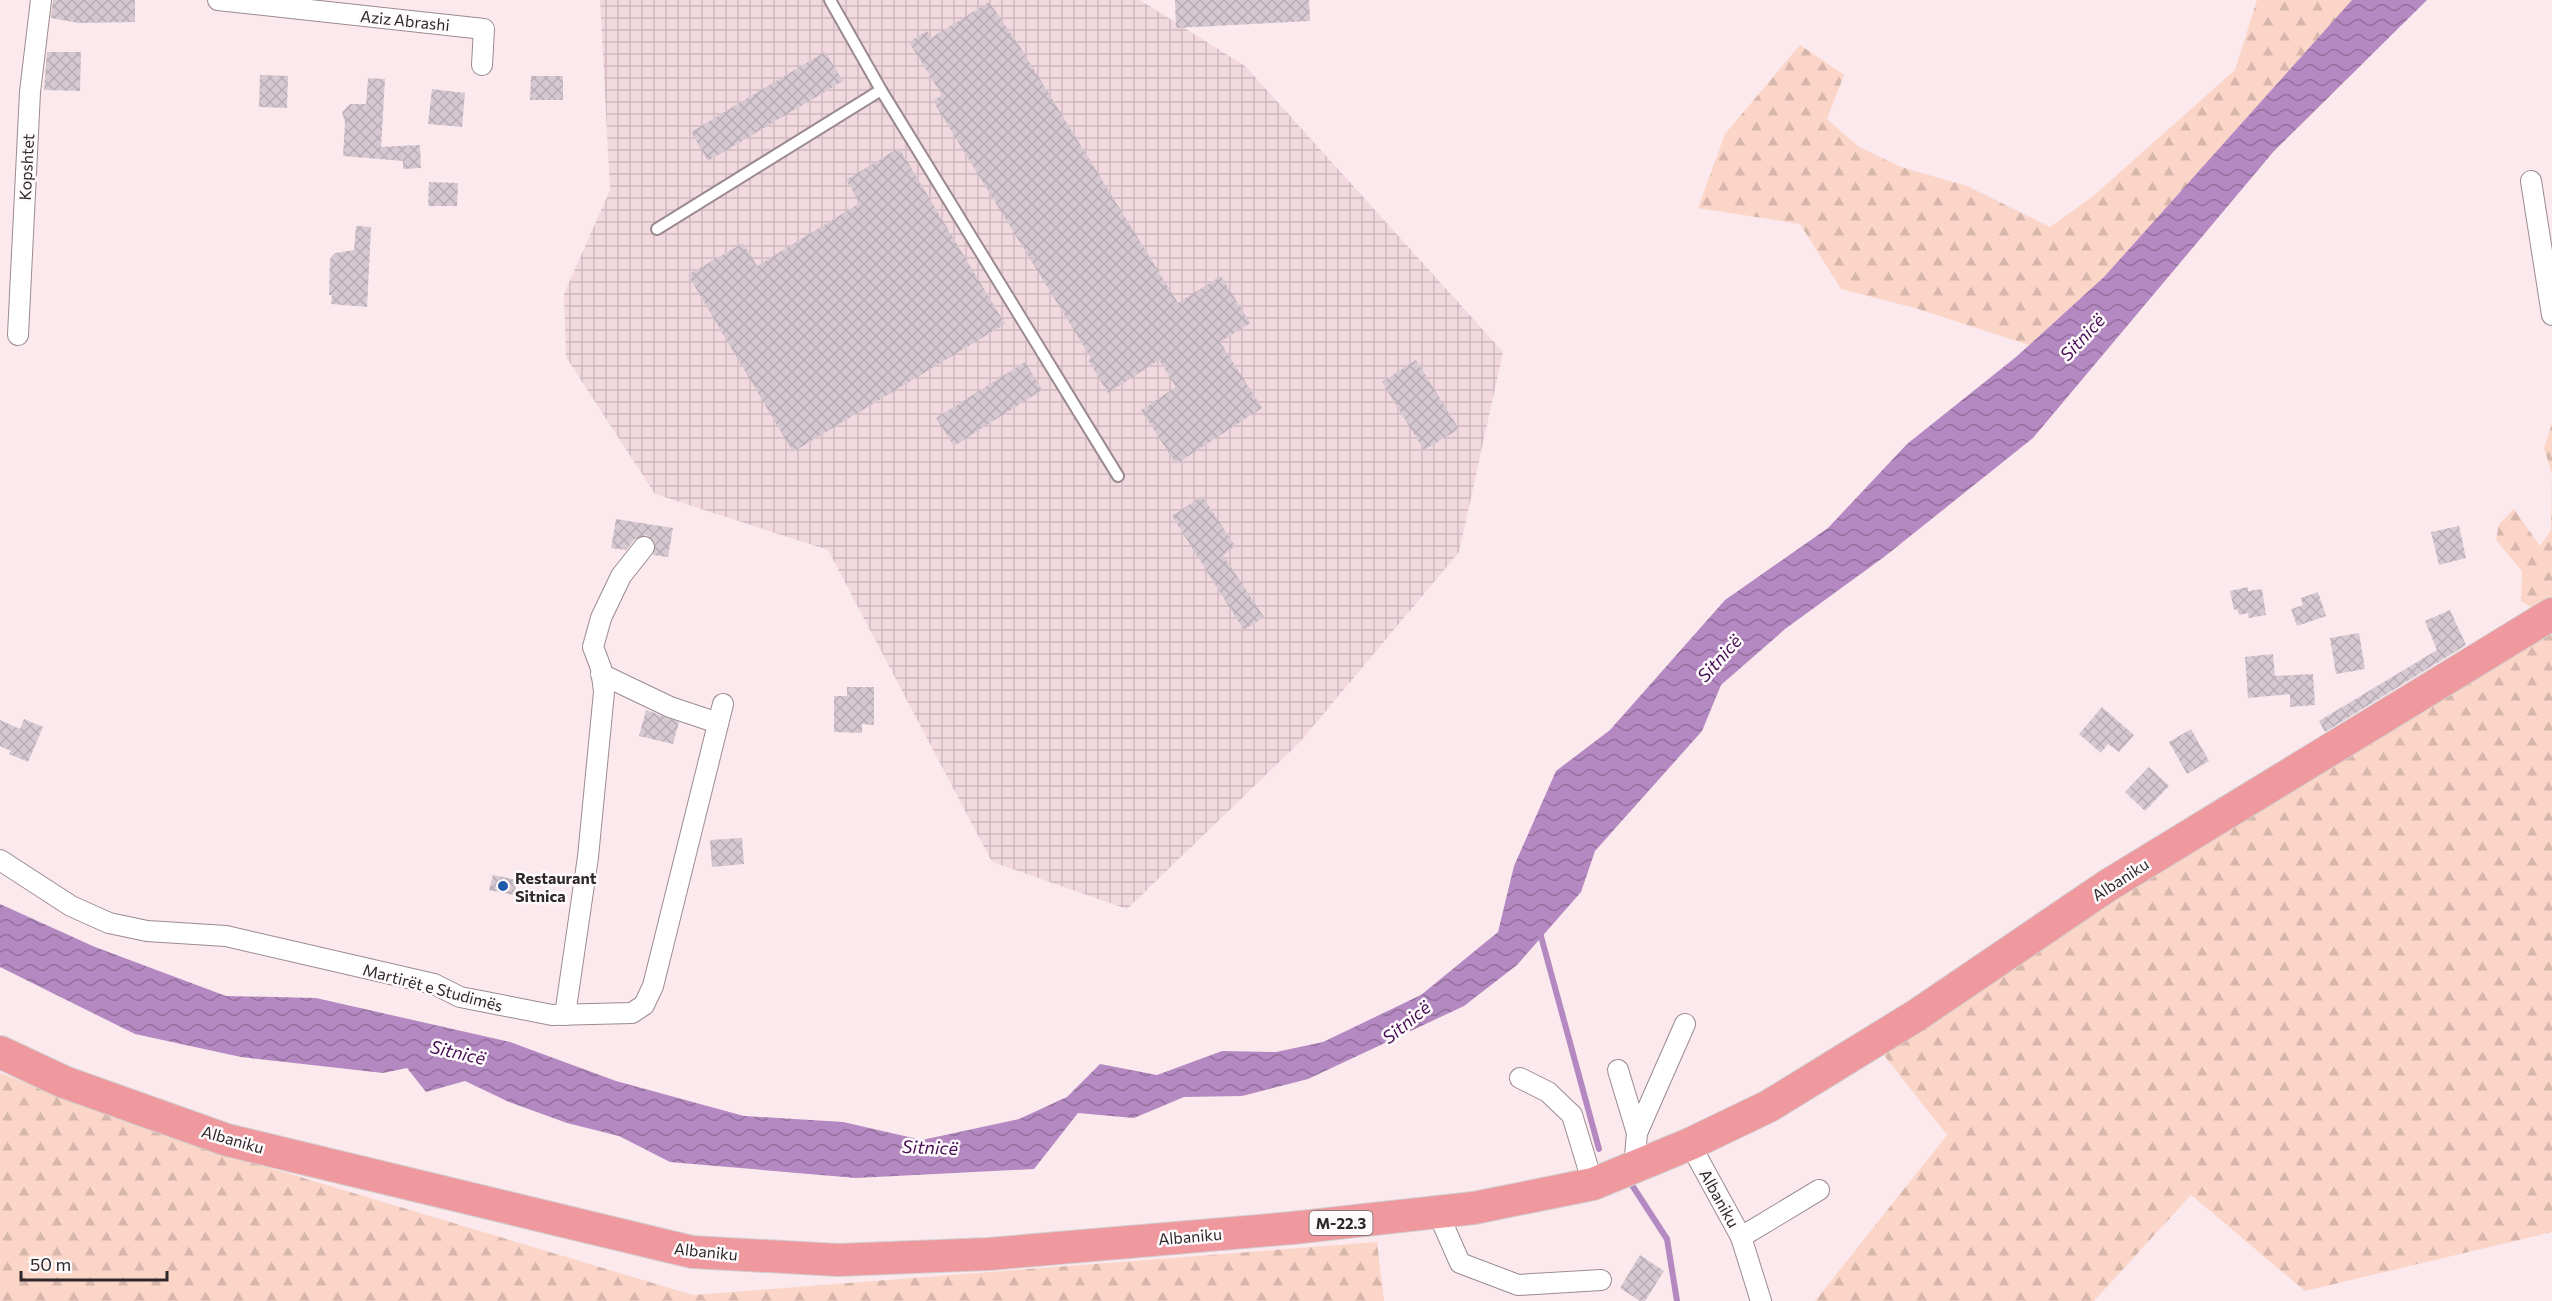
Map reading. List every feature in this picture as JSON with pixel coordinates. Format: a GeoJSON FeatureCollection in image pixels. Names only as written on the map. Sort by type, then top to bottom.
{"type":"FeatureCollection","features":[{"type":"Feature","properties":{"kind":"main road","name":"Albaniku"},"geometry":{"type":"LineString","coordinates":[[0,1052],[64,1082],[227,1140],[692,1252],[838,1260],[989,1254],[1438,1213],[1593,1184],[1690,1144],[1769,1107],[1917,1015],[2107,886],[2552,614]]}},
{"type":"Feature","properties":{"kind":"street","name":"Kopshtet"},"geometry":{"type":"LineString","coordinates":[[18,335],[30,92],[41,0]]}},
{"type":"Feature","properties":{"kind":"street","name":"Aziz Abrashi"},"geometry":{"type":"LineString","coordinates":[[218,0],[484,29],[482,65]]}},
{"type":"Feature","properties":{"kind":"street"},"geometry":{"type":"LineString","coordinates":[[2531,181],[2552,315]]}},
{"type":"Feature","properties":{"kind":"street"},"geometry":{"type":"LineString","coordinates":[[565,1015],[588,857],[604,692],[602,674],[593,647],[601,618],[621,576],[644,547]]}},
{"type":"Feature","properties":{"kind":"street"},"geometry":{"type":"LineString","coordinates":[[602,674],[670,707],[718,723]]}},
{"type":"Feature","properties":{"kind":"street","name":"Martirët e Studimës"},"geometry":{"type":"LineString","coordinates":[[0,860],[71,906],[109,923],[147,931],[226,936],[434,984],[460,997],[552,1015],[632,1013],[644,1005],[653,986],[723,704]]}},
{"type":"Feature","properties":{"kind":"street"},"geometry":{"type":"LineString","coordinates":[[1634,1168],[1637,1133],[1685,1024]]}},
{"type":"Feature","properties":{"kind":"street"},"geometry":{"type":"LineString","coordinates":[[1618,1070],[1637,1133]]}},
{"type":"Feature","properties":{"kind":"street"},"geometry":{"type":"LineString","coordinates":[[1520,1078],[1548,1092],[1572,1115],[1593,1184]]}},
{"type":"Feature","properties":{"kind":"street","name":"Albaniku"},"geometry":{"type":"LineString","coordinates":[[1690,1144],[1741,1237],[1819,1190]]}},
{"type":"Feature","properties":{"kind":"street"},"geometry":{"type":"LineString","coordinates":[[1438,1213],[1460,1263],[1518,1285],[1601,1280]]}},
{"type":"Feature","properties":{"kind":"street"},"geometry":{"type":"LineString","coordinates":[[1741,1237],[1761,1301]]}},
{"type":"Feature","properties":{"kind":"lane"},"geometry":{"type":"LineString","coordinates":[[830,0],[881,90],[1118,476]]}},
{"type":"Feature","properties":{"kind":"lane"},"geometry":{"type":"LineString","coordinates":[[657,229],[881,90]]}},
{"type":"Feature","properties":{"kind":"shaded area"},"geometry":{"type":"Polygon","coordinates":[[[600,0],[1140,0],[1245,66],[1503,352],[1459,552],[1299,743],[1127,909],[992,862],[828,550],[655,494],[566,357],[564,294],[610,190],[600,0]]]}},
{"type":"Feature","properties":{"kind":"green space"},"geometry":{"type":"Polygon","coordinates":[[[2257,0],[2352,0],[2104,277],[2029,345],[1915,308],[1841,289],[1800,224],[1698,208],[1725,134],[1800,45],[1844,75],[1827,119],[1859,147],[1901,167],[1967,186],[2050,227],[2092,197],[2235,70],[2257,0]]]}},
{"type":"Feature","properties":{"kind":"green space"},"geometry":{"type":"Polygon","coordinates":[[[2552,423],[2552,474],[2544,448],[2552,423]]]}},
{"type":"Feature","properties":{"kind":"green space"},"geometry":{"type":"Polygon","coordinates":[[[2552,474],[2552,599],[2533,608],[2521,601],[2522,571],[2496,540],[2499,524],[2514,509],[2540,546],[2551,530],[2552,474]]]}},
{"type":"Feature","properties":{"kind":"green space"},"geometry":{"type":"Polygon","coordinates":[[[2552,619],[2552,1232],[2305,1291],[2191,1195],[2094,1301],[1815,1301],[1947,1135],[1879,1049],[2552,619]]]}},
{"type":"Feature","properties":{"kind":"green space"},"geometry":{"type":"Polygon","coordinates":[[[0,1073],[203,1148],[693,1295],[1377,1242],[1384,1301],[0,1301],[0,1073]]]}},
{"type":"Feature","properties":{"kind":"water","name":"Sitnicë"},"geometry":{"type":"Polygon","coordinates":[[[2352,0],[2427,0],[2274,151],[2033,438],[1884,557],[1785,629],[1721,685],[1702,731],[1595,851],[1581,892],[1517,965],[1464,1006],[1308,1079],[1242,1096],[1184,1097],[1134,1118],[1078,1113],[1034,1169],[856,1178],[670,1162],[619,1136],[567,1123],[509,1102],[465,1081],[426,1092],[407,1068],[383,1073],[241,1057],[135,1034],[0,967],[0,904],[95,947],[226,996],[316,998],[510,1042],[616,1081],[744,1116],[843,1122],[922,1140],[1019,1119],[1067,1097],[1100,1064],[1157,1075],[1222,1051],[1276,1052],[1323,1042],[1421,995],[1498,932],[1514,866],[1556,771],[1610,730],[1725,600],[1828,528],[1907,444],[2016,357],[2104,277],[2352,0]]]}},
{"type":"Feature","properties":{"kind":"building"},"geometry":{"type":"Polygon","coordinates":[[[53,0],[135,0],[135,22],[79,23],[51,18],[53,0]]]}},
{"type":"Feature","properties":{"kind":"building"},"geometry":{"type":"Polygon","coordinates":[[[1175,0],[1309,0],[1310,21],[1176,28],[1175,0]]]}},
{"type":"Feature","properties":{"kind":"building"},"geometry":{"type":"Polygon","coordinates":[[[989,2],[1020,47],[1178,303],[1221,276],[1250,323],[1220,342],[1262,408],[1176,464],[1141,410],[1176,387],[1159,360],[1108,393],[1088,360],[1091,358],[933,101],[942,95],[909,42],[927,31],[931,38],[989,2]]]}},
{"type":"Feature","properties":{"kind":"building"},"geometry":{"type":"Polygon","coordinates":[[[47,52],[81,52],[80,91],[44,90],[47,52]]]}},
{"type":"Feature","properties":{"kind":"building"},"geometry":{"type":"Polygon","coordinates":[[[825,52],[843,81],[708,161],[691,132],[825,52]]]}},
{"type":"Feature","properties":{"kind":"building"},"geometry":{"type":"Polygon","coordinates":[[[260,75],[288,76],[287,108],[259,107],[260,75]]]}},
{"type":"Feature","properties":{"kind":"building"},"geometry":{"type":"Polygon","coordinates":[[[531,76],[563,76],[563,100],[530,100],[531,76]]]}},
{"type":"Feature","properties":{"kind":"building"},"geometry":{"type":"Polygon","coordinates":[[[368,78],[385,79],[381,147],[420,145],[421,168],[403,169],[403,161],[343,156],[345,123],[342,112],[350,104],[366,104],[368,78]]]}},
{"type":"Feature","properties":{"kind":"building"},"geometry":{"type":"Polygon","coordinates":[[[432,89],[465,93],[462,127],[428,124],[432,89]]]}},
{"type":"Feature","properties":{"kind":"building"},"geometry":{"type":"Polygon","coordinates":[[[899,148],[1005,324],[793,452],[688,275],[743,243],[757,266],[860,203],[846,180],[899,148]]]}},
{"type":"Feature","properties":{"kind":"building"},"geometry":{"type":"Polygon","coordinates":[[[429,182],[458,183],[457,206],[428,206],[429,182]]]}},
{"type":"Feature","properties":{"kind":"building"},"geometry":{"type":"Polygon","coordinates":[[[356,226],[371,227],[367,307],[331,304],[330,259],[335,253],[354,250],[356,226]]]}},
{"type":"Feature","properties":{"kind":"building"},"geometry":{"type":"Polygon","coordinates":[[[1416,360],[1459,429],[1424,450],[1382,382],[1416,360]]]}},
{"type":"Feature","properties":{"kind":"building"},"geometry":{"type":"Polygon","coordinates":[[[1025,362],[1042,390],[954,446],[936,418],[1025,362]]]}},
{"type":"Feature","properties":{"kind":"building"},"geometry":{"type":"Polygon","coordinates":[[[1202,496],[1235,546],[1223,555],[1264,617],[1244,630],[1172,516],[1202,496]]]}},
{"type":"Feature","properties":{"kind":"building"},"geometry":{"type":"Polygon","coordinates":[[[616,519],[673,528],[668,557],[653,555],[655,543],[646,535],[635,539],[626,550],[611,548],[616,519]]]}},
{"type":"Feature","properties":{"kind":"building"},"geometry":{"type":"Polygon","coordinates":[[[2459,526],[2466,558],[2439,565],[2431,532],[2459,526]]]}},
{"type":"Feature","properties":{"kind":"building"},"geometry":{"type":"Polygon","coordinates":[[[2248,587],[2248,591],[2262,589],[2266,615],[2249,618],[2248,613],[2239,615],[2237,609],[2234,610],[2230,591],[2248,587]]]}},
{"type":"Feature","properties":{"kind":"building"},"geometry":{"type":"Polygon","coordinates":[[[2318,592],[2326,616],[2297,626],[2291,609],[2303,605],[2301,598],[2318,592]]]}},
{"type":"Feature","properties":{"kind":"building"},"geometry":{"type":"Polygon","coordinates":[[[2450,610],[2466,645],[2325,732],[2319,721],[2437,650],[2425,621],[2450,610]]]}},
{"type":"Feature","properties":{"kind":"building"},"geometry":{"type":"Polygon","coordinates":[[[2359,633],[2365,669],[2336,674],[2330,638],[2359,633]]]}},
{"type":"Feature","properties":{"kind":"building"},"geometry":{"type":"Polygon","coordinates":[[[2273,654],[2275,676],[2313,674],[2315,705],[2290,707],[2290,694],[2248,698],[2245,657],[2273,654]]]}},
{"type":"Feature","properties":{"kind":"building"},"geometry":{"type":"Polygon","coordinates":[[[847,687],[874,687],[874,725],[862,724],[862,733],[834,732],[834,696],[847,696],[847,687]]]}},
{"type":"Feature","properties":{"kind":"building"},"geometry":{"type":"Polygon","coordinates":[[[2102,707],[2134,735],[2119,752],[2108,744],[2101,753],[2079,734],[2102,707]]]}},
{"type":"Feature","properties":{"kind":"building"},"geometry":{"type":"Polygon","coordinates":[[[646,710],[679,722],[673,744],[639,736],[646,710]]]}},
{"type":"Feature","properties":{"kind":"building"},"geometry":{"type":"Polygon","coordinates":[[[24,719],[43,727],[28,762],[9,754],[11,751],[0,746],[0,720],[20,729],[24,719]]]}},
{"type":"Feature","properties":{"kind":"building"},"geometry":{"type":"Polygon","coordinates":[[[2191,729],[2209,761],[2187,774],[2169,742],[2191,729]]]}},
{"type":"Feature","properties":{"kind":"building"},"geometry":{"type":"Polygon","coordinates":[[[2149,767],[2169,786],[2145,811],[2125,792],[2149,767]]]}},
{"type":"Feature","properties":{"kind":"building"},"geometry":{"type":"Polygon","coordinates":[[[742,838],[744,864],[712,867],[710,840],[742,838]]]}},
{"type":"Feature","properties":{"kind":"building"},"geometry":{"type":"Polygon","coordinates":[[[493,875],[517,880],[514,895],[489,890],[493,875]]]}},
{"type":"Feature","properties":{"kind":"building"},"geometry":{"type":"Polygon","coordinates":[[[1640,1255],[1664,1271],[1645,1301],[1640,1301],[1620,1288],[1640,1255]]]}},
{"type":"Feature","properties":{"kind":"waterway"},"geometry":{"type":"LineString","coordinates":[[1539,929],[1599,1149]]}},
{"type":"Feature","properties":{"kind":"waterway"},"geometry":{"type":"LineString","coordinates":[[1628,1179],[1667,1239],[1677,1301]]}},
{"type":"Feature","properties":{"kind":"place","name":"Restaurant Sitnica"},"geometry":{"type":"Point","coordinates":[503,886]}}]}
